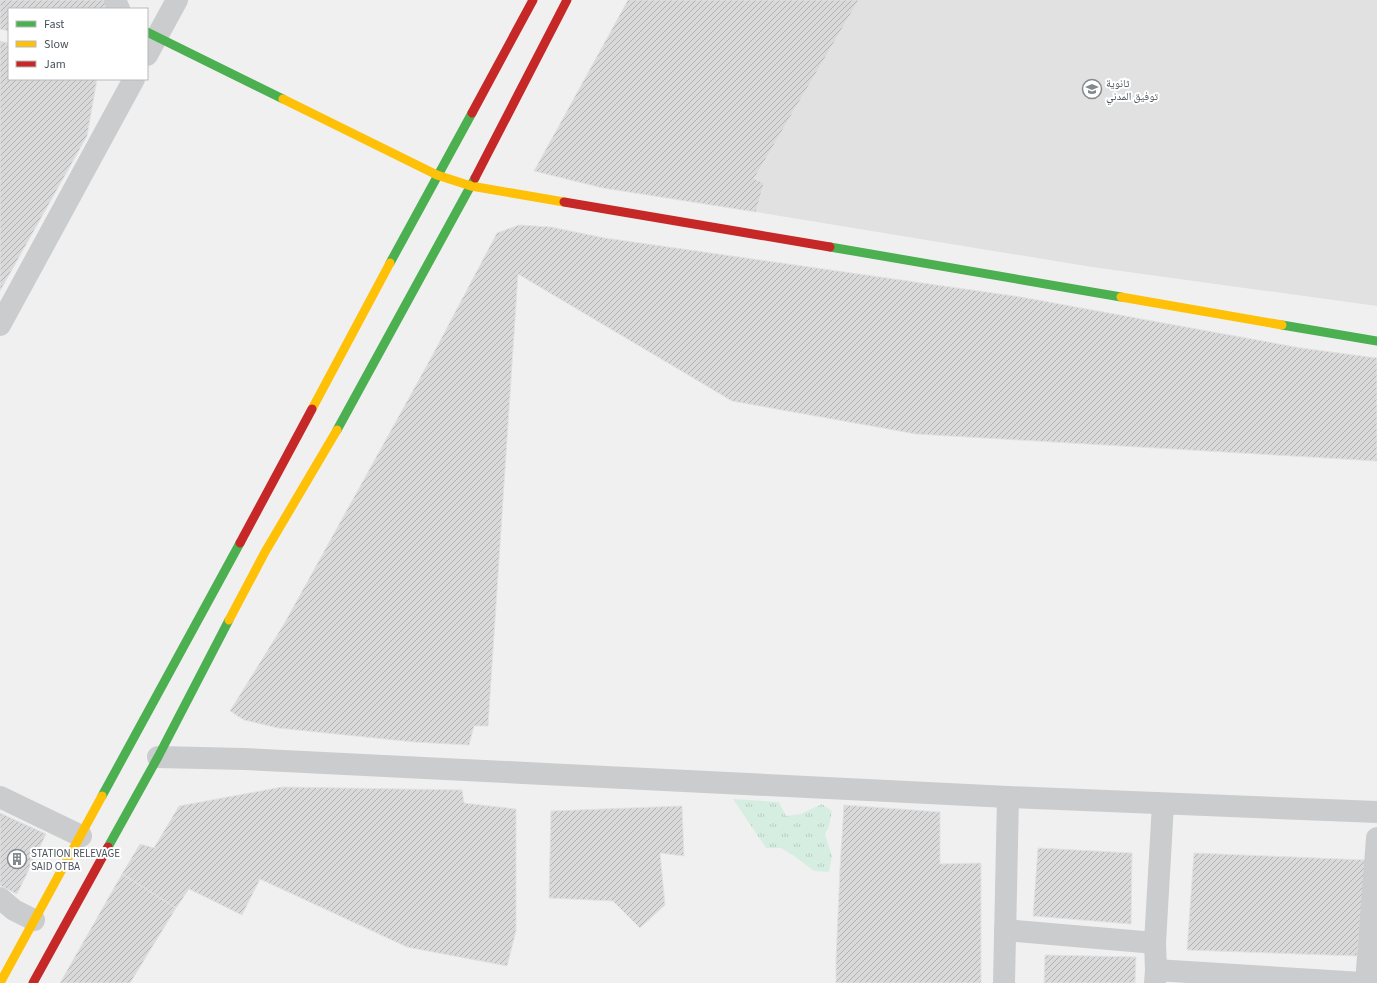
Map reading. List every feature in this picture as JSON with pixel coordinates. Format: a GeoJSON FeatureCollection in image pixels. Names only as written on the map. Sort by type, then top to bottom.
{"type":"FeatureCollection","features":[{"type":"Feature","properties":{"kind":"main road"},"geometry":{"type":"LineString","coordinates":[[0,983],[209,600],[436,175],[533,0]]}},
{"type":"Feature","properties":{"kind":"main road"},"geometry":{"type":"LineString","coordinates":[[33,983],[158,757],[266,552],[339,426],[471,186],[567,0]]}},
{"type":"Feature","properties":{"kind":"main road"},"geometry":{"type":"LineString","coordinates":[[152,34],[436,175],[471,186],[1377,341]]}},
{"type":"Feature","properties":{"kind":"street"},"geometry":{"type":"LineString","coordinates":[[148,51],[152,34],[177,0]]}},
{"type":"Feature","properties":{"kind":"street"},"geometry":{"type":"LineString","coordinates":[[0,325],[133,80]]}},
{"type":"Feature","properties":{"kind":"street"},"geometry":{"type":"LineString","coordinates":[[158,757],[244,759],[1008,797],[1377,812]]}},
{"type":"Feature","properties":{"kind":"street"},"geometry":{"type":"LineString","coordinates":[[0,797],[81,836]]}},
{"type":"Feature","properties":{"kind":"street"},"geometry":{"type":"LineString","coordinates":[[1004,983],[1008,797]]}},
{"type":"Feature","properties":{"kind":"street"},"geometry":{"type":"LineString","coordinates":[[1163,804],[1156,943],[1156,977],[1362,983]]}},
{"type":"Feature","properties":{"kind":"street"},"geometry":{"type":"LineString","coordinates":[[1366,983],[1377,838]]}},
{"type":"Feature","properties":{"kind":"street"},"geometry":{"type":"LineString","coordinates":[[0,898],[14,910],[34,920]]}},
{"type":"Feature","properties":{"kind":"street"},"geometry":{"type":"LineString","coordinates":[[1006,930],[1156,943]]}},
{"type":"Feature","properties":{"kind":"shaded area","name":"ثانوية توفيق المدني"},"geometry":{"type":"Polygon","coordinates":[[[859,0],[1377,0],[1377,306],[1092,267],[756,212],[764,184],[754,179],[859,0]]]}},
{"type":"Feature","properties":{"kind":"green space"},"geometry":{"type":"Polygon","coordinates":[[[733,799],[779,802],[786,816],[801,814],[822,804],[832,811],[829,826],[825,834],[832,856],[829,872],[814,871],[781,848],[766,848],[733,799]]]}},
{"type":"Feature","properties":{"kind":"building"},"geometry":{"type":"Polygon","coordinates":[[[0,0],[109,0],[108,8],[8,8],[8,31],[0,29],[0,0]]]}},
{"type":"Feature","properties":{"kind":"building"},"geometry":{"type":"Polygon","coordinates":[[[628,0],[859,0],[754,179],[764,183],[756,212],[603,188],[534,171],[628,0]]]}},
{"type":"Feature","properties":{"kind":"building"},"geometry":{"type":"Polygon","coordinates":[[[0,41],[8,43],[8,80],[97,80],[87,136],[0,291],[0,41]]]}},
{"type":"Feature","properties":{"kind":"building"},"geometry":{"type":"Polygon","coordinates":[[[519,225],[551,227],[605,238],[1021,297],[1301,348],[1377,358],[1377,461],[916,434],[732,401],[518,274],[488,726],[474,726],[469,745],[414,742],[278,728],[244,720],[230,711],[284,624],[431,358],[497,233],[519,225]]]}},
{"type":"Feature","properties":{"kind":"building"},"geometry":{"type":"Polygon","coordinates":[[[282,787],[462,790],[464,803],[516,809],[516,931],[507,966],[407,947],[260,879],[242,915],[189,889],[176,908],[122,874],[140,844],[154,848],[179,806],[282,787]]]}},
{"type":"Feature","properties":{"kind":"building"},"geometry":{"type":"Polygon","coordinates":[[[844,805],[940,812],[940,864],[981,863],[981,983],[836,983],[844,805]]]}},
{"type":"Feature","properties":{"kind":"building"},"geometry":{"type":"Polygon","coordinates":[[[682,806],[684,856],[660,853],[665,905],[640,928],[613,901],[549,898],[551,811],[682,806]]]}},
{"type":"Feature","properties":{"kind":"building","name":"STATION RELEVAGE SAID OTBA"},"geometry":{"type":"Polygon","coordinates":[[[0,813],[46,834],[17,894],[0,885],[0,813]]]}},
{"type":"Feature","properties":{"kind":"building"},"geometry":{"type":"Polygon","coordinates":[[[1038,848],[1132,853],[1131,924],[1033,916],[1038,848]]]}},
{"type":"Feature","properties":{"kind":"building"},"geometry":{"type":"Polygon","coordinates":[[[1194,853],[1366,860],[1357,956],[1187,950],[1194,853]]]}},
{"type":"Feature","properties":{"kind":"building"},"geometry":{"type":"Polygon","coordinates":[[[122,874],[176,908],[130,983],[60,983],[122,874]]]}},
{"type":"Feature","properties":{"kind":"building"},"geometry":{"type":"Polygon","coordinates":[[[1045,955],[1136,957],[1135,983],[1044,983],[1045,955]]]}},
{"type":"Feature","properties":{"kind":"traffic: fast"},"geometry":{"type":"LineString","coordinates":[[148,32],[283,99]]}},
{"type":"Feature","properties":{"kind":"traffic: fast"},"geometry":{"type":"LineString","coordinates":[[390,263],[472,113]]}},
{"type":"Feature","properties":{"kind":"traffic: fast"},"geometry":{"type":"LineString","coordinates":[[337,430],[475,178]]}},
{"type":"Feature","properties":{"kind":"traffic: fast"},"geometry":{"type":"LineString","coordinates":[[830,247],[1121,297]]}},
{"type":"Feature","properties":{"kind":"traffic: fast"},"geometry":{"type":"LineString","coordinates":[[1282,325],[1377,341]]}},
{"type":"Feature","properties":{"kind":"traffic: fast"},"geometry":{"type":"LineString","coordinates":[[102,796],[240,543]]}},
{"type":"Feature","properties":{"kind":"traffic: fast"},"geometry":{"type":"LineString","coordinates":[[108,847],[158,757],[229,620]]}},
{"type":"Feature","properties":{"kind":"traffic: slow"},"geometry":{"type":"LineString","coordinates":[[283,99],[437,175],[471,186],[564,202]]}},
{"type":"Feature","properties":{"kind":"traffic: slow"},"geometry":{"type":"LineString","coordinates":[[312,409],[390,263]]}},
{"type":"Feature","properties":{"kind":"traffic: slow"},"geometry":{"type":"LineString","coordinates":[[1121,297],[1282,325]]}},
{"type":"Feature","properties":{"kind":"traffic: slow"},"geometry":{"type":"LineString","coordinates":[[229,620],[265,552],[337,430]]}},
{"type":"Feature","properties":{"kind":"traffic: slow"},"geometry":{"type":"LineString","coordinates":[[0,983],[102,796]]}},
{"type":"Feature","properties":{"kind":"traffic: jam"},"geometry":{"type":"LineString","coordinates":[[472,113],[533,0]]}},
{"type":"Feature","properties":{"kind":"traffic: jam"},"geometry":{"type":"LineString","coordinates":[[475,178],[567,0]]}},
{"type":"Feature","properties":{"kind":"traffic: jam"},"geometry":{"type":"LineString","coordinates":[[564,202],[830,247]]}},
{"type":"Feature","properties":{"kind":"traffic: jam"},"geometry":{"type":"LineString","coordinates":[[240,543],[312,409]]}},
{"type":"Feature","properties":{"kind":"traffic: jam"},"geometry":{"type":"LineString","coordinates":[[33,983],[108,847]]}},
{"type":"Feature","properties":{"kind":"place","name":"ثانوية توفيق المدني"},"geometry":{"type":"Point","coordinates":[1092,89]}},
{"type":"Feature","properties":{"kind":"place","name":"STATION RELEVAGE SAID OTBA"},"geometry":{"type":"Point","coordinates":[17,859]}}]}
